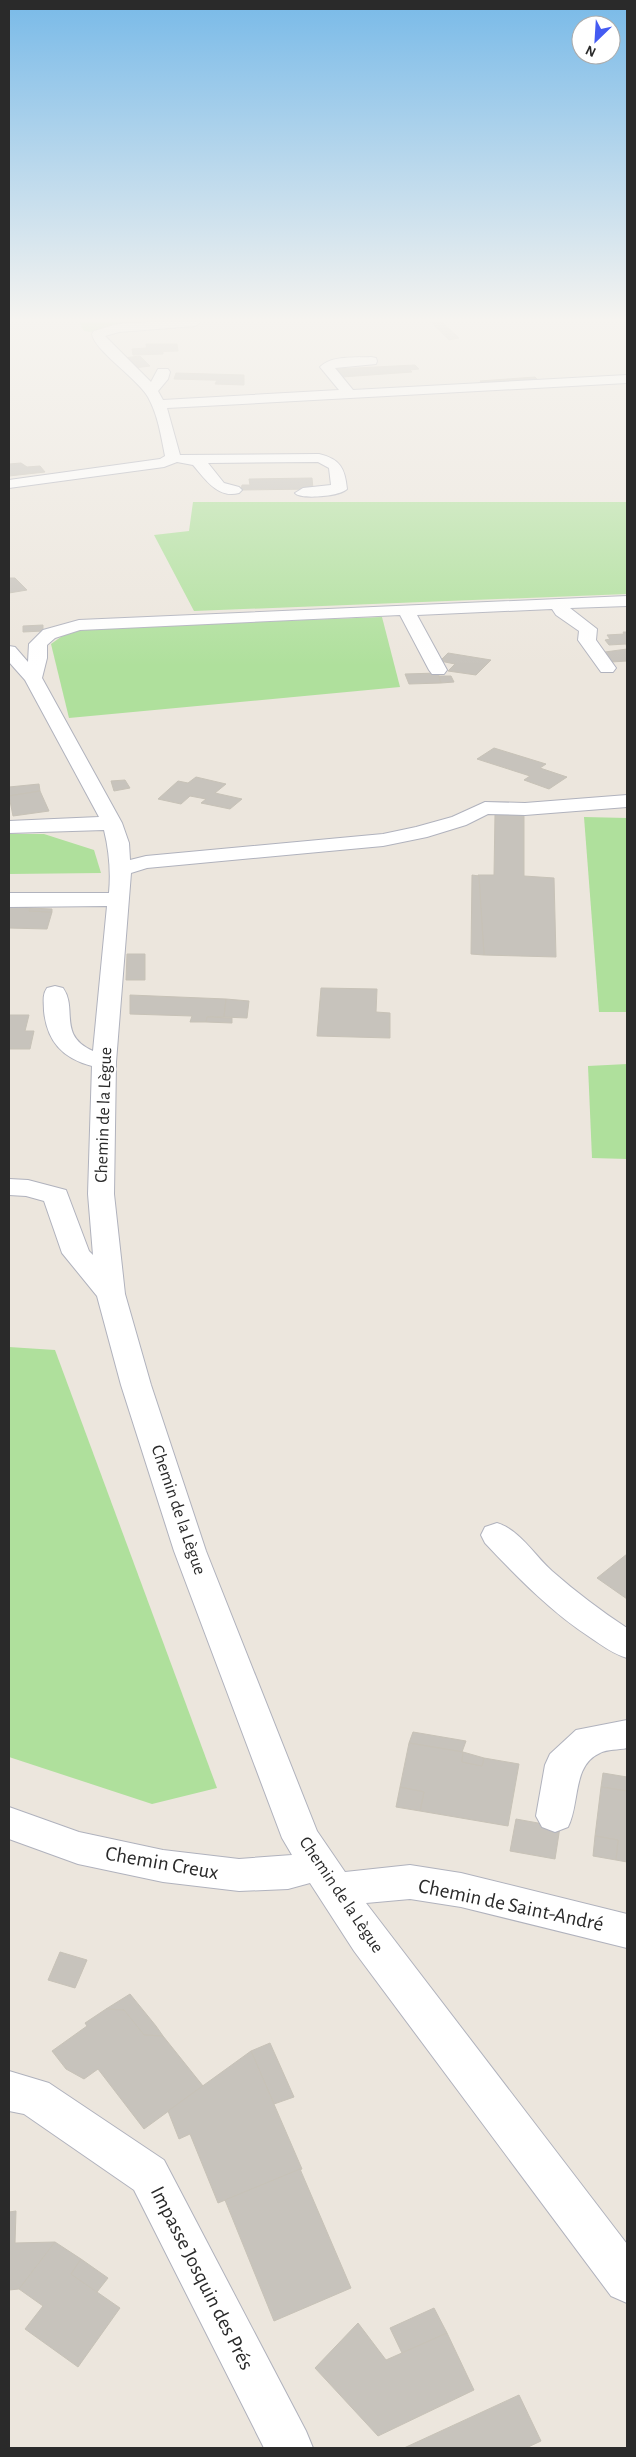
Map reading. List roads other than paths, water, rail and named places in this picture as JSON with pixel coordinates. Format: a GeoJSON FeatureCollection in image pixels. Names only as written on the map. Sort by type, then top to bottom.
{"type":"FeatureCollection","features":[{"type":"Feature","properties":{"kind":"street"},"geometry":{"type":"LineString","coordinates":[[169,437],[178,458]]}},
{"type":"Feature","properties":{"kind":"street"},"geometry":{"type":"LineString","coordinates":[[178,458],[198,461],[219,486],[234,490]]}},
{"type":"Feature","properties":{"kind":"street"},"geometry":{"type":"LineString","coordinates":[[9,484],[164,463],[178,458],[319,458],[331,461],[337,468],[339,489],[303,493]]}},
{"type":"Feature","properties":{"kind":"street"},"geometry":{"type":"LineString","coordinates":[[33,678],[38,658],[38,644],[49,634],[79,624],[627,601]]}},
{"type":"Feature","properties":{"kind":"street"},"geometry":{"type":"LineString","coordinates":[[557,604],[562,612],[588,628],[587,640],[606,668]]}},
{"type":"Feature","properties":{"kind":"street"},"geometry":{"type":"LineString","coordinates":[[406,610],[438,670]]}},
{"type":"Feature","properties":{"kind":"street","name":"Chemin de la Lègue"},"geometry":{"type":"LineString","coordinates":[[9,651],[33,678],[112,823],[118,843],[120,869],[119,899],[104,1062],[101,1194],[111,1294],[136,1385],[190,1551],[301,1838],[374,1947],[627,2280]]}},
{"type":"Feature","properties":{"kind":"street"},"geometry":{"type":"LineString","coordinates":[[120,869],[146,862],[383,840],[420,833],[459,821],[485,808],[525,809],[627,801]]}},
{"type":"Feature","properties":{"kind":"street"},"geometry":{"type":"LineString","coordinates":[[9,827],[112,823]]}},
{"type":"Feature","properties":{"kind":"street"},"geometry":{"type":"LineString","coordinates":[[9,900],[119,899]]}},
{"type":"Feature","properties":{"kind":"street"},"geometry":{"type":"LineString","coordinates":[[55,993],[58,1030],[70,1049],[87,1059],[104,1062]]}},
{"type":"Feature","properties":{"kind":"street"},"geometry":{"type":"LineString","coordinates":[[9,1187],[28,1188],[56,1196],[76,1252],[111,1294]]}},
{"type":"Feature","properties":{"kind":"street"},"geometry":{"type":"LineString","coordinates":[[497,1535],[539,1579],[580,1614],[627,1645]]}},
{"type":"Feature","properties":{"kind":"street"},"geometry":{"type":"LineString","coordinates":[[554,1816],[563,1765],[589,1740],[627,1734]]}},
{"type":"Feature","properties":{"kind":"street","name":"Chemin Creux"},"geometry":{"type":"LineString","coordinates":[[9,1823],[78,1848],[163,1866],[239,1875],[288,1872],[326,1877]]}},
{"type":"Feature","properties":{"kind":"street","name":"Chemin de Saint-André"},"geometry":{"type":"LineString","coordinates":[[326,1877],[410,1882],[461,1890],[627,1931]]}},
{"type":"Feature","properties":{"kind":"street","name":"Impasse Josquin des Prés"},"geometry":{"type":"LineString","coordinates":[[9,2091],[34,2097],[149,2175],[288,2448]]}}]}
